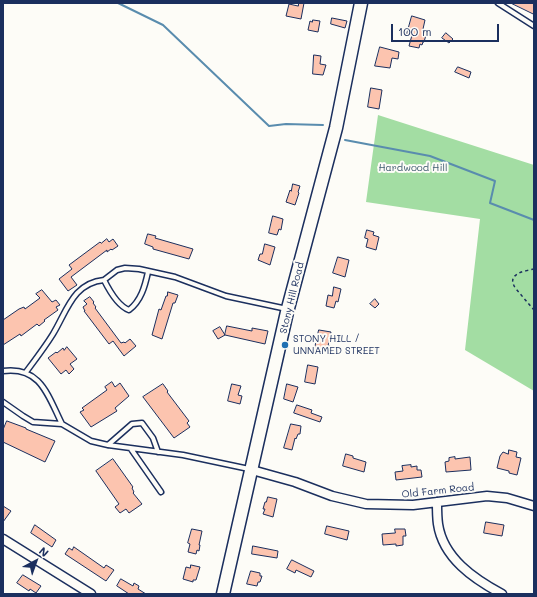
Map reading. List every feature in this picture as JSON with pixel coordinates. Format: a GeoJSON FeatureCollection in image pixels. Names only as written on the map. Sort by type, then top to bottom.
{"type":"FeatureCollection","features":[{"type":"Feature","properties":{"kind":"main road","name":"Stony Hill Road"},"geometry":{"type":"LineString","coordinates":[[223,594],[288,309],[336,128],[361,3]]}},
{"type":"Feature","properties":{"kind":"street","name":"Old Farm Road"},"geometry":{"type":"LineString","coordinates":[[252,470],[295,482],[332,496],[366,504],[413,505],[487,496],[507,498],[534,506]]}},
{"type":"Feature","properties":{"kind":"street"},"geometry":{"type":"LineString","coordinates":[[437,502],[438,524],[442,540],[451,554],[461,566],[474,577],[502,594]]}},
{"type":"Feature","properties":{"kind":"street"},"geometry":{"type":"LineString","coordinates":[[3,539],[91,594]]}},
{"type":"Feature","properties":{"kind":"lane"},"geometry":{"type":"LineString","coordinates":[[498,3],[534,26]]}},
{"type":"Feature","properties":{"kind":"lane"},"geometry":{"type":"LineString","coordinates":[[26,372],[54,333],[75,294],[93,282],[104,280],[117,270],[125,268],[139,269],[175,277],[226,296],[288,309]]}},
{"type":"Feature","properties":{"kind":"lane"},"geometry":{"type":"LineString","coordinates":[[104,280],[108,288],[124,308],[129,310],[139,299],[146,284],[148,272]]}},
{"type":"Feature","properties":{"kind":"lane"},"geometry":{"type":"LineString","coordinates":[[3,371],[26,372],[35,378],[44,387],[62,424]]}},
{"type":"Feature","properties":{"kind":"lane"},"geometry":{"type":"LineString","coordinates":[[3,402],[33,422],[62,424],[91,441],[131,449],[183,455],[252,470]]}},
{"type":"Feature","properties":{"kind":"lane"},"geometry":{"type":"LineString","coordinates":[[108,445],[132,424],[137,423],[142,424],[153,438],[158,452]]}},
{"type":"Feature","properties":{"kind":"lane"},"geometry":{"type":"LineString","coordinates":[[131,449],[161,492]]}},
{"type":"Feature","properties":{"kind":"path"},"geometry":{"type":"LineString","coordinates":[[534,269],[518,272],[514,276],[513,285],[534,310]]}},
{"type":"Feature","properties":{"kind":"green space","name":"Hardwood Hill"},"geometry":{"type":"Polygon","coordinates":[[[378,115],[534,165],[534,391],[465,350],[480,219],[366,202],[378,115]]]}},
{"type":"Feature","properties":{"kind":"building"},"geometry":{"type":"Polygon","coordinates":[[[299,3],[304,3],[301,19],[286,16],[289,4],[298,6],[299,3]]]}},
{"type":"Feature","properties":{"kind":"building"},"geometry":{"type":"Polygon","coordinates":[[[511,3],[534,3],[534,14],[511,3]]]}},
{"type":"Feature","properties":{"kind":"building"},"geometry":{"type":"Polygon","coordinates":[[[412,16],[425,20],[423,29],[426,30],[426,35],[424,42],[422,45],[420,44],[419,48],[409,46],[412,35],[407,34],[412,16]]]}},
{"type":"Feature","properties":{"kind":"building"},"geometry":{"type":"Polygon","coordinates":[[[332,18],[347,21],[345,28],[331,24],[332,18]]]}},
{"type":"Feature","properties":{"kind":"building"},"geometry":{"type":"Polygon","coordinates":[[[313,20],[320,21],[318,32],[308,30],[310,21],[312,22],[313,20]]]}},
{"type":"Feature","properties":{"kind":"building"},"geometry":{"type":"Polygon","coordinates":[[[446,33],[453,39],[449,43],[442,38],[446,33]]]}},
{"type":"Feature","properties":{"kind":"building"},"geometry":{"type":"Polygon","coordinates":[[[380,47],[399,52],[398,59],[392,58],[390,68],[375,66],[380,47]]]}},
{"type":"Feature","properties":{"kind":"building"},"geometry":{"type":"Polygon","coordinates":[[[314,55],[321,56],[320,64],[326,65],[323,75],[313,74],[314,55]]]}},
{"type":"Feature","properties":{"kind":"building"},"geometry":{"type":"Polygon","coordinates":[[[458,67],[471,72],[469,78],[455,72],[458,67]]]}},
{"type":"Feature","properties":{"kind":"building"},"geometry":{"type":"Polygon","coordinates":[[[371,88],[382,90],[379,109],[368,107],[371,88]]]}},
{"type":"Feature","properties":{"kind":"building"},"geometry":{"type":"Polygon","coordinates":[[[293,184],[300,186],[295,205],[286,202],[293,184]]]}},
{"type":"Feature","properties":{"kind":"building"},"geometry":{"type":"Polygon","coordinates":[[[273,216],[283,219],[281,230],[279,229],[277,235],[269,233],[273,216]]]}},
{"type":"Feature","properties":{"kind":"building"},"geometry":{"type":"Polygon","coordinates":[[[367,230],[374,232],[373,235],[379,237],[376,250],[366,247],[368,239],[365,238],[367,230]]]}},
{"type":"Feature","properties":{"kind":"building"},"geometry":{"type":"Polygon","coordinates":[[[148,234],[156,236],[155,238],[193,249],[189,259],[153,249],[153,247],[145,244],[148,234]]]}},
{"type":"Feature","properties":{"kind":"building"},"geometry":{"type":"Polygon","coordinates":[[[107,239],[109,242],[113,239],[118,246],[107,252],[107,250],[71,277],[77,285],[68,291],[59,279],[72,269],[69,265],[100,242],[101,243],[107,239]]]}},
{"type":"Feature","properties":{"kind":"building"},"geometry":{"type":"Polygon","coordinates":[[[265,244],[275,247],[270,265],[258,260],[260,254],[262,254],[265,244]]]}},
{"type":"Feature","properties":{"kind":"building"},"geometry":{"type":"Polygon","coordinates":[[[338,257],[349,260],[345,277],[333,273],[338,257]]]}},
{"type":"Feature","properties":{"kind":"building"},"geometry":{"type":"Polygon","coordinates":[[[334,287],[341,289],[338,302],[336,301],[334,308],[326,306],[328,295],[332,296],[334,287]]]}},
{"type":"Feature","properties":{"kind":"building"},"geometry":{"type":"Polygon","coordinates":[[[42,290],[52,302],[56,300],[60,305],[56,307],[58,310],[44,320],[45,321],[39,326],[37,324],[21,336],[20,334],[3,345],[3,320],[19,309],[24,307],[25,309],[40,298],[36,294],[42,290]]]}},
{"type":"Feature","properties":{"kind":"building"},"geometry":{"type":"Polygon","coordinates":[[[168,292],[178,295],[175,303],[173,303],[162,339],[152,335],[159,309],[161,310],[168,292]]]}},
{"type":"Feature","properties":{"kind":"building"},"geometry":{"type":"Polygon","coordinates":[[[90,297],[94,302],[95,308],[121,343],[125,343],[130,339],[136,346],[124,356],[113,341],[109,344],[84,311],[83,307],[87,304],[84,301],[90,297]]]}},
{"type":"Feature","properties":{"kind":"building"},"geometry":{"type":"Polygon","coordinates":[[[375,299],[379,304],[375,308],[370,304],[375,299]]]}},
{"type":"Feature","properties":{"kind":"building"},"geometry":{"type":"Polygon","coordinates":[[[227,326],[252,331],[252,328],[268,331],[265,344],[225,335],[227,326]]]}},
{"type":"Feature","properties":{"kind":"building"},"geometry":{"type":"Polygon","coordinates":[[[220,327],[225,335],[218,339],[213,331],[220,327]]]}},
{"type":"Feature","properties":{"kind":"building"},"geometry":{"type":"Polygon","coordinates":[[[319,330],[331,332],[328,352],[315,348],[319,330]]]}},
{"type":"Feature","properties":{"kind":"building"},"geometry":{"type":"Polygon","coordinates":[[[67,347],[77,359],[70,364],[74,369],[69,374],[66,370],[61,374],[48,358],[67,347]]]}},
{"type":"Feature","properties":{"kind":"building"},"geometry":{"type":"Polygon","coordinates":[[[308,365],[318,367],[315,384],[305,382],[308,365]]]}},
{"type":"Feature","properties":{"kind":"building"},"geometry":{"type":"Polygon","coordinates":[[[112,382],[115,387],[120,383],[129,396],[115,408],[117,411],[91,427],[80,412],[84,410],[82,408],[107,390],[105,387],[112,382]]]}},
{"type":"Feature","properties":{"kind":"building"},"geometry":{"type":"Polygon","coordinates":[[[163,384],[168,391],[167,392],[189,421],[187,423],[190,427],[174,438],[143,397],[163,384]]]}},
{"type":"Feature","properties":{"kind":"building"},"geometry":{"type":"Polygon","coordinates":[[[232,384],[241,386],[238,395],[242,396],[240,404],[228,401],[232,384]]]}},
{"type":"Feature","properties":{"kind":"building"},"geometry":{"type":"Polygon","coordinates":[[[287,384],[298,387],[293,402],[284,399],[287,384]]]}},
{"type":"Feature","properties":{"kind":"building"},"geometry":{"type":"Polygon","coordinates":[[[297,405],[312,410],[311,413],[322,417],[320,422],[294,413],[297,405]]]}},
{"type":"Feature","properties":{"kind":"building"},"geometry":{"type":"Polygon","coordinates":[[[7,421],[55,441],[45,462],[3,442],[3,430],[7,421]]]}},
{"type":"Feature","properties":{"kind":"building"},"geometry":{"type":"Polygon","coordinates":[[[291,424],[301,426],[300,434],[298,434],[296,439],[295,438],[292,450],[284,448],[291,424]]]}},
{"type":"Feature","properties":{"kind":"building"},"geometry":{"type":"Polygon","coordinates":[[[509,450],[517,452],[516,457],[521,458],[517,475],[497,468],[500,456],[503,452],[508,454],[509,450]]]}},
{"type":"Feature","properties":{"kind":"building"},"geometry":{"type":"Polygon","coordinates":[[[346,454],[366,462],[364,472],[343,466],[346,454]]]}},
{"type":"Feature","properties":{"kind":"building"},"geometry":{"type":"Polygon","coordinates":[[[455,457],[455,459],[470,457],[471,470],[446,472],[445,462],[449,461],[449,458],[455,457]]]}},
{"type":"Feature","properties":{"kind":"building"},"geometry":{"type":"Polygon","coordinates":[[[113,459],[133,487],[133,493],[142,504],[129,513],[126,509],[120,513],[115,507],[119,504],[96,471],[113,459]]]}},
{"type":"Feature","properties":{"kind":"building"},"geometry":{"type":"Polygon","coordinates":[[[411,465],[411,467],[417,466],[417,470],[421,470],[422,477],[396,480],[395,472],[403,471],[402,466],[411,465]]]}},
{"type":"Feature","properties":{"kind":"building"},"geometry":{"type":"Polygon","coordinates":[[[268,497],[277,499],[273,517],[263,514],[265,502],[268,497]]]}},
{"type":"Feature","properties":{"kind":"building"},"geometry":{"type":"Polygon","coordinates":[[[3,506],[11,511],[3,522],[3,506]]]}},
{"type":"Feature","properties":{"kind":"building"},"geometry":{"type":"Polygon","coordinates":[[[486,522],[504,525],[502,536],[484,533],[486,522]]]}},
{"type":"Feature","properties":{"kind":"building"},"geometry":{"type":"Polygon","coordinates":[[[35,525],[56,540],[52,547],[31,533],[35,525]]]}},
{"type":"Feature","properties":{"kind":"building"},"geometry":{"type":"Polygon","coordinates":[[[327,526],[349,531],[347,540],[325,534],[327,526]]]}},
{"type":"Feature","properties":{"kind":"building"},"geometry":{"type":"Polygon","coordinates":[[[192,529],[202,531],[199,551],[197,550],[196,554],[188,552],[190,544],[188,543],[192,529]]]}},
{"type":"Feature","properties":{"kind":"building"},"geometry":{"type":"Polygon","coordinates":[[[395,529],[405,529],[406,536],[403,536],[403,545],[383,545],[382,534],[395,533],[395,529]]]}},
{"type":"Feature","properties":{"kind":"building"},"geometry":{"type":"Polygon","coordinates":[[[253,546],[278,551],[277,558],[252,554],[253,546]]]}},
{"type":"Feature","properties":{"kind":"building"},"geometry":{"type":"Polygon","coordinates":[[[74,547],[104,568],[106,565],[114,570],[106,581],[65,554],[69,548],[72,550],[74,547]]]}},
{"type":"Feature","properties":{"kind":"building"},"geometry":{"type":"Polygon","coordinates":[[[292,560],[314,571],[311,577],[296,570],[295,573],[287,569],[292,560]]]}},
{"type":"Feature","properties":{"kind":"building"},"geometry":{"type":"Polygon","coordinates":[[[191,565],[200,567],[196,580],[193,580],[193,582],[183,579],[186,567],[190,568],[191,565]]]}},
{"type":"Feature","properties":{"kind":"building"},"geometry":{"type":"Polygon","coordinates":[[[251,571],[260,573],[260,576],[262,576],[257,586],[247,584],[251,571]]]}},
{"type":"Feature","properties":{"kind":"building"},"geometry":{"type":"Polygon","coordinates":[[[23,575],[41,586],[36,593],[30,589],[29,591],[17,583],[23,575]]]}},
{"type":"Feature","properties":{"kind":"building"},"geometry":{"type":"Polygon","coordinates":[[[121,579],[133,586],[134,583],[139,586],[138,589],[146,594],[129,594],[117,586],[121,579]]]}},
{"type":"Feature","properties":{"kind":"waterway"},"geometry":{"type":"LineString","coordinates":[[118,3],[163,25],[269,126],[286,124],[323,125]]}},
{"type":"Feature","properties":{"kind":"waterway"},"geometry":{"type":"LineString","coordinates":[[345,140],[430,156],[495,181],[490,203],[534,220]]}},
{"type":"Feature","properties":{"kind":"place","name":"STONY HILL / UNNAMED STREET"},"geometry":{"type":"Point","coordinates":[285,345]}}]}
